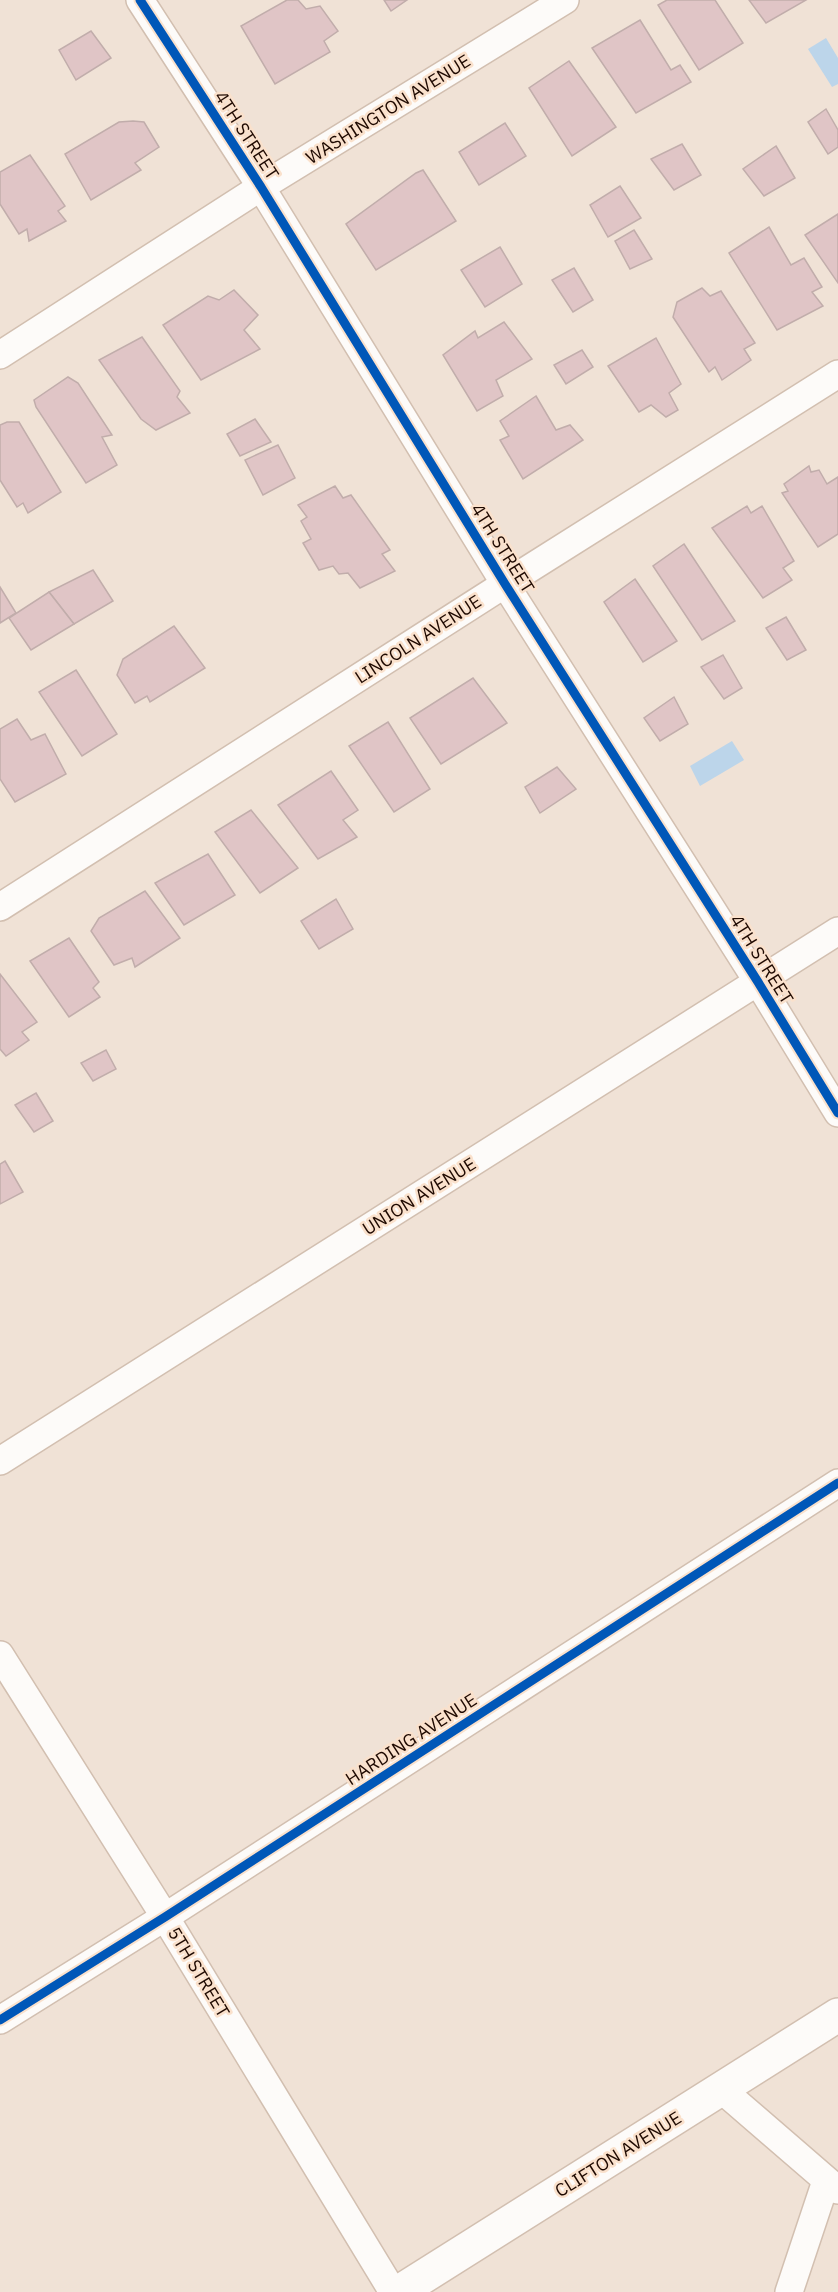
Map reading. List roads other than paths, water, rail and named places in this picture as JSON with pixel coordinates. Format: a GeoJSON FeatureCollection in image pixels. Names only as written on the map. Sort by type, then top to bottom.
{"type":"FeatureCollection","features":[{"type":"Feature","properties":{"kind":"main road","name":"CLIFTON AVENUE"},"geometry":{"type":"LineString","coordinates":[[399,2292],[838,2015]]}},
{"type":"Feature","properties":{"kind":"street","name":"4TH STREET"},"geometry":{"type":"LineString","coordinates":[[140,0],[261,187],[505,584],[758,982],[838,1113]]}},
{"type":"Feature","properties":{"kind":"street","name":"WASHINGTON AVENUE"},"geometry":{"type":"LineString","coordinates":[[0,355],[261,187],[565,0]]}},
{"type":"Feature","properties":{"kind":"street","name":"LINCOLN AVENUE"},"geometry":{"type":"LineString","coordinates":[[0,907],[838,374]]}},
{"type":"Feature","properties":{"kind":"street","name":"UNION AVENUE"},"geometry":{"type":"LineString","coordinates":[[0,1461],[838,931]]}},
{"type":"Feature","properties":{"kind":"street","name":"HARDING AVENUE"},"geometry":{"type":"LineString","coordinates":[[0,2020],[165,1917],[838,1483]]}},
{"type":"Feature","properties":{"kind":"street","name":"5TH STREET"},"geometry":{"type":"LineString","coordinates":[[0,1655],[165,1917],[393,2292]]}},
{"type":"Feature","properties":{"kind":"street"},"geometry":{"type":"LineString","coordinates":[[721,2089],[832,2185],[789,2292]]}},
{"type":"Feature","properties":{"kind":"water"},"geometry":{"type":"Polygon","coordinates":[[[826,38],[838,58],[838,84],[832,87],[808,49],[826,38]]]}},
{"type":"Feature","properties":{"kind":"water"},"geometry":{"type":"Polygon","coordinates":[[[732,741],[744,760],[700,786],[690,766],[732,741]]]}}]}
